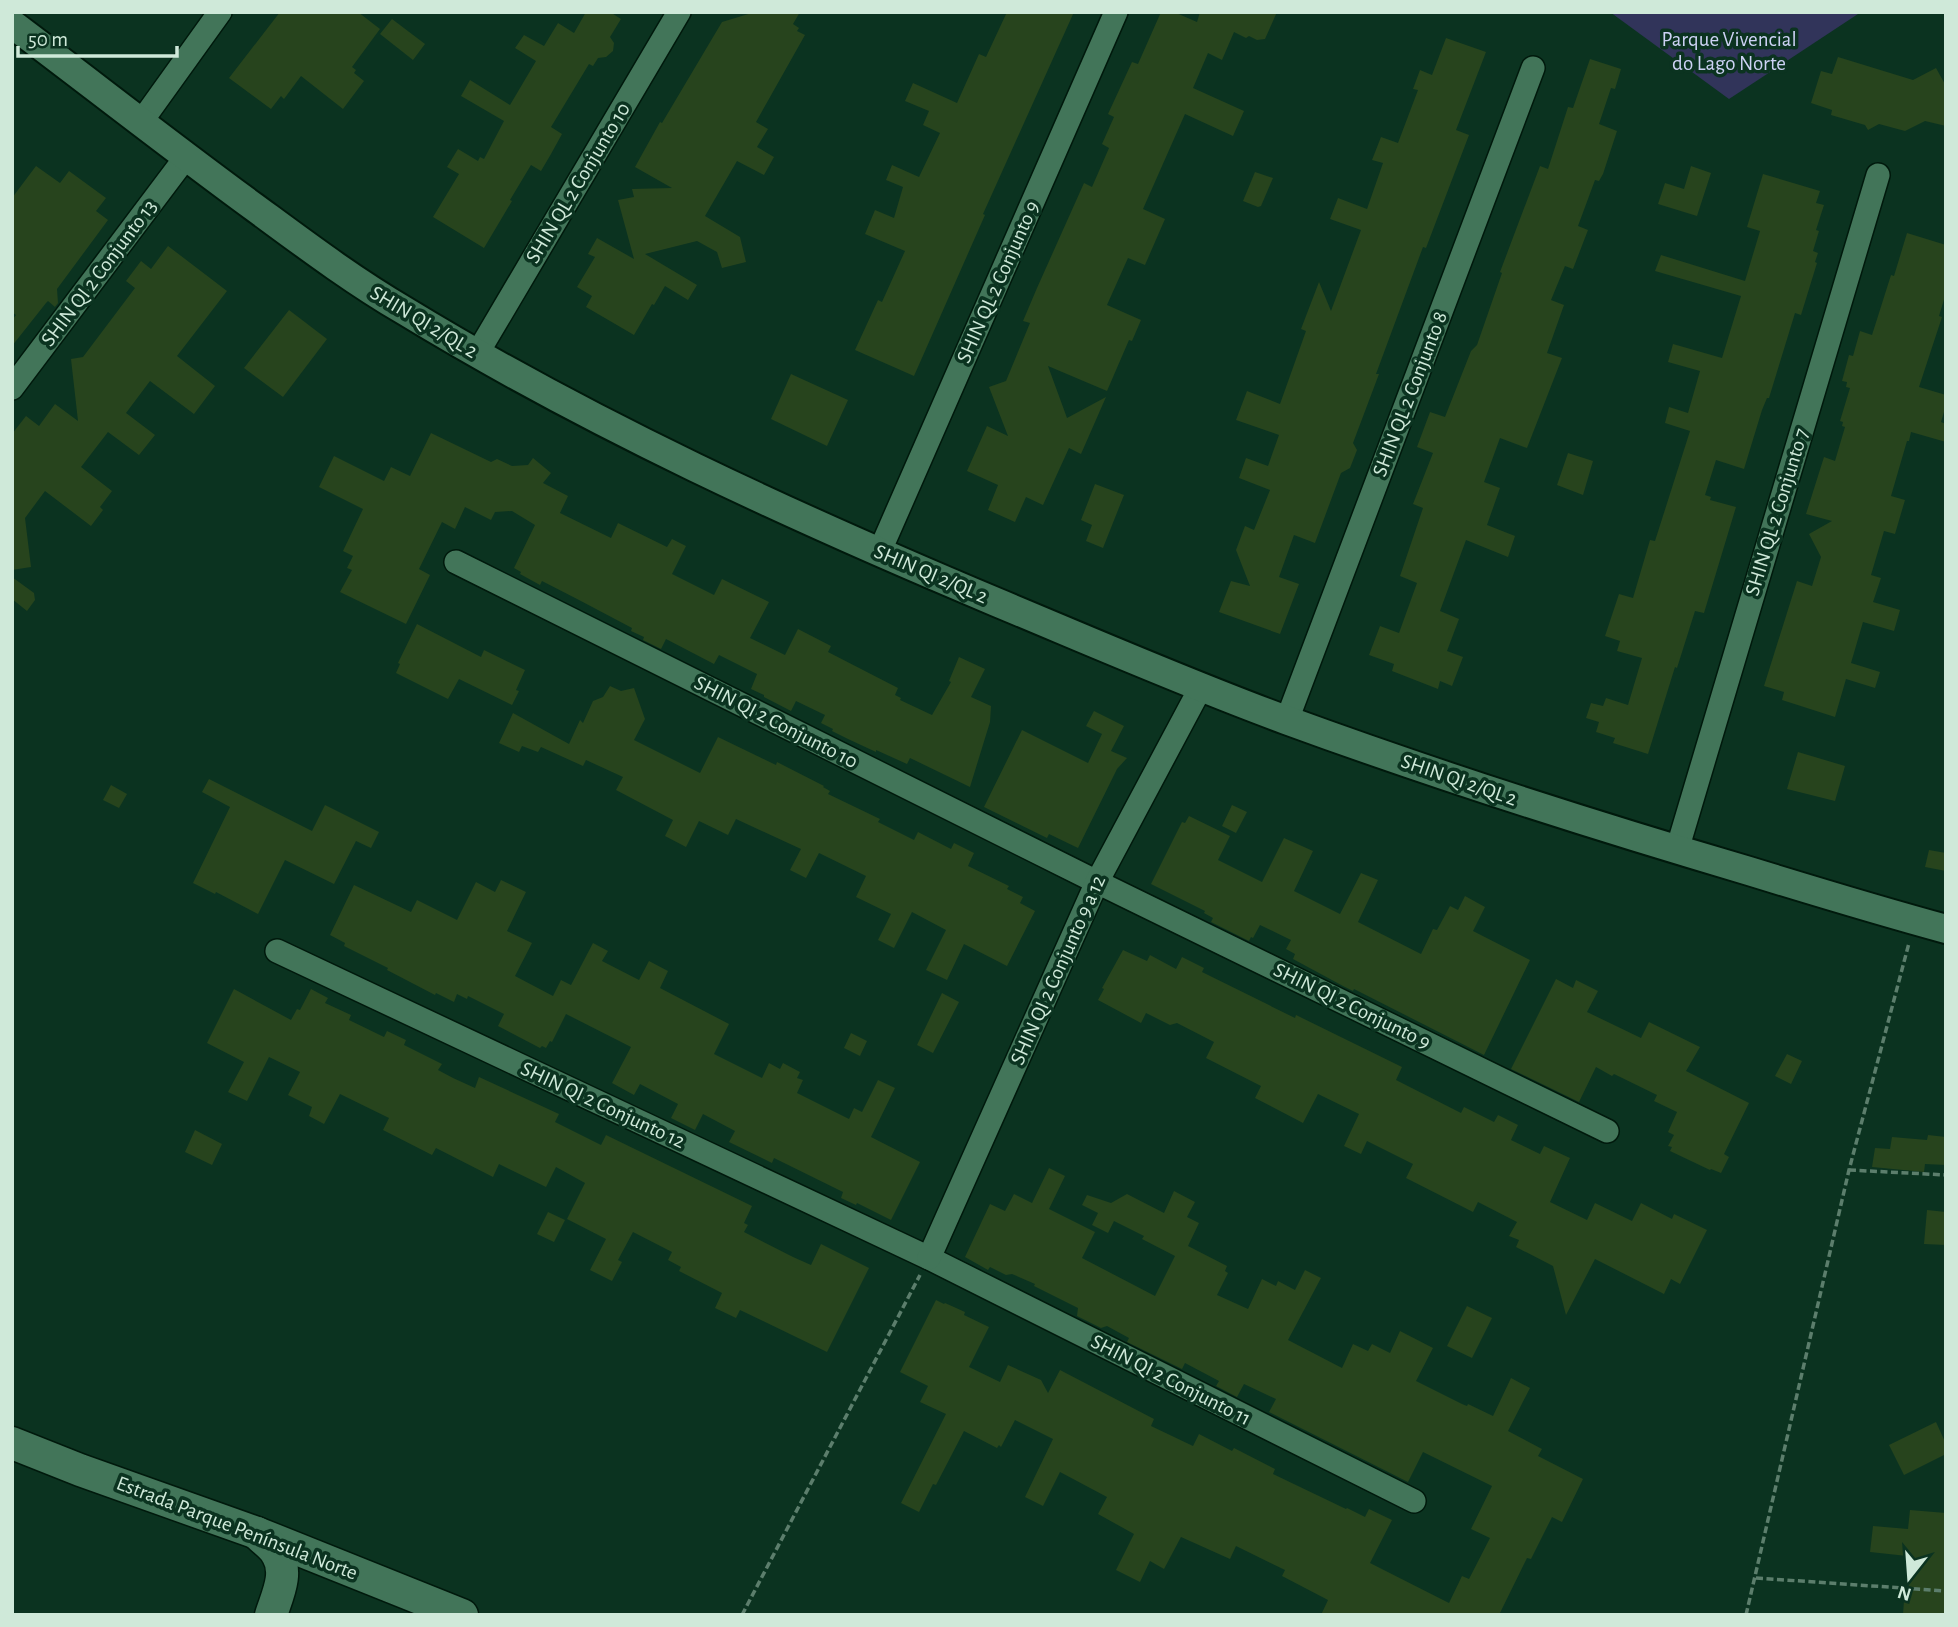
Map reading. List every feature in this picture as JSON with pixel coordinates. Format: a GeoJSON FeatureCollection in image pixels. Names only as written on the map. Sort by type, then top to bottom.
{"type":"FeatureCollection","features":[{"type":"Feature","properties":{"kind":"main road","name":"Estrada Parque Península Norte"},"geometry":{"type":"LineString","coordinates":[[12,1443],[257,1533],[462,1615]]}},
{"type":"Feature","properties":{"kind":"main road"},"geometry":{"type":"LineString","coordinates":[[257,1533],[277,1553],[282,1566],[282,1583],[271,1615]]}},
{"type":"Feature","properties":{"kind":"street"},"geometry":{"type":"LineString","coordinates":[[141,122],[220,12]]}},
{"type":"Feature","properties":{"kind":"street","name":"SHIN QL 2 Conjunto 10"},"geometry":{"type":"LineString","coordinates":[[477,354],[679,12]]}},
{"type":"Feature","properties":{"kind":"street","name":"SHIN QL 2 Conjunto 9"},"geometry":{"type":"LineString","coordinates":[[879,553],[1116,12]]}},
{"type":"Feature","properties":{"kind":"street","name":"SHIN QI 2/QL 2"},"geometry":{"type":"LineString","coordinates":[[12,24],[186,158],[338,269],[401,310],[575,407],[879,553],[1201,687],[1477,788],[1946,929]]}},
{"type":"Feature","properties":{"kind":"street","name":"SHIN QL 2 Conjunto 8"},"geometry":{"type":"LineString","coordinates":[[1287,720],[1533,68]]}},
{"type":"Feature","properties":{"kind":"street","name":"SHIN QI 2 Conjunto 13"},"geometry":{"type":"LineString","coordinates":[[12,388],[186,158]]}},
{"type":"Feature","properties":{"kind":"street","name":"SHIN QL 2 Conjunto 7"},"geometry":{"type":"LineString","coordinates":[[1677,850],[1878,175]]}},
{"type":"Feature","properties":{"kind":"street","name":"SHIN QI 2 Conjunto 10"},"geometry":{"type":"LineString","coordinates":[[456,562],[1097,882]]}},
{"type":"Feature","properties":{"kind":"street","name":"SHIN QI 2 Conjunto 9 a 12"},"geometry":{"type":"LineString","coordinates":[[929,1258],[1097,882],[1201,687]]}},
{"type":"Feature","properties":{"kind":"street","name":"SHIN QI 2 Conjunto 9"},"geometry":{"type":"LineString","coordinates":[[1097,882],[1607,1131]]}},
{"type":"Feature","properties":{"kind":"street","name":"SHIN QI 2 Conjunto 12"},"geometry":{"type":"LineString","coordinates":[[277,951],[929,1258]]}},
{"type":"Feature","properties":{"kind":"street","name":"SHIN QI 2 Conjunto 11"},"geometry":{"type":"LineString","coordinates":[[929,1258],[1414,1502]]}},
{"type":"Feature","properties":{"kind":"path"},"geometry":{"type":"LineString","coordinates":[[1746,1615],[1849,1170],[1915,921]]}},
{"type":"Feature","properties":{"kind":"path"},"geometry":{"type":"LineString","coordinates":[[1849,1170],[1946,1175]]}},
{"type":"Feature","properties":{"kind":"path"},"geometry":{"type":"LineString","coordinates":[[742,1615],[929,1258]]}},
{"type":"Feature","properties":{"kind":"path"},"geometry":{"type":"LineString","coordinates":[[1755,1578],[1946,1591]]}},
{"type":"Feature","properties":{"kind":"green space","name":"Parque Vivencial do Lago Norte"},"geometry":{"type":"Polygon","coordinates":[[[1610,12],[1861,12],[1729,99],[1610,12]]]}},
{"type":"Feature","properties":{"kind":"building"},"geometry":{"type":"Polygon","coordinates":[[[280,12],[358,12],[380,29],[352,67],[356,70],[354,73],[364,81],[343,109],[301,76],[284,99],[281,96],[271,109],[229,78],[280,12]]]}},
{"type":"Feature","properties":{"kind":"building"},"geometry":{"type":"Polygon","coordinates":[[[586,12],[610,12],[621,19],[610,37],[614,43],[613,51],[606,57],[598,58],[593,66],[589,64],[551,127],[562,134],[551,154],[541,171],[531,165],[484,248],[433,217],[459,174],[447,167],[458,149],[478,161],[480,157],[484,159],[504,121],[461,96],[470,80],[510,105],[536,61],[515,48],[524,35],[544,46],[558,23],[574,33],[586,12]]]}},
{"type":"Feature","properties":{"kind":"building"},"geometry":{"type":"Polygon","coordinates":[[[755,12],[800,12],[793,24],[799,28],[797,31],[805,35],[756,122],[768,129],[757,147],[774,157],[764,175],[737,161],[705,216],[740,237],[746,262],[722,268],[717,252],[697,241],[645,254],[697,285],[688,300],[665,286],[634,335],[586,307],[592,296],[577,287],[595,257],[588,254],[597,238],[634,259],[618,200],[634,197],[632,189],[672,188],[635,167],[722,22],[755,12]]]}},
{"type":"Feature","properties":{"kind":"building"},"geometry":{"type":"Polygon","coordinates":[[[1007,12],[1074,12],[914,376],[855,350],[878,300],[882,302],[905,251],[865,234],[875,210],[894,218],[903,187],[886,180],[892,165],[919,177],[940,133],[923,125],[929,111],[905,101],[913,83],[957,103],[979,54],[986,57],[1007,12]]]}},
{"type":"Feature","properties":{"kind":"building"},"geometry":{"type":"Polygon","coordinates":[[[1161,12],[1174,12],[1197,22],[1200,12],[1277,12],[1265,39],[1257,40],[1249,36],[1246,38],[1234,32],[1222,60],[1208,53],[1193,88],[1244,111],[1233,136],[1185,114],[1143,209],[1165,219],[1145,265],[1128,258],[1107,305],[1141,320],[1132,341],[1129,340],[1107,391],[1048,366],[1067,418],[1106,397],[1081,454],[1069,448],[1043,505],[1026,497],[1015,522],[988,510],[998,485],[967,471],[987,426],[1008,436],[989,387],[1006,381],[1030,323],[1023,321],[1037,288],[1084,183],[1092,187],[1109,148],[1102,144],[1114,117],[1108,114],[1132,62],[1138,64],[1161,12]]]}},
{"type":"Feature","properties":{"kind":"building"},"geometry":{"type":"Polygon","coordinates":[[[392,19],[425,44],[413,60],[380,34],[392,19]]]}},
{"type":"Feature","properties":{"kind":"building"},"geometry":{"type":"Polygon","coordinates":[[[1446,38],[1486,52],[1456,130],[1469,135],[1426,248],[1423,247],[1376,374],[1379,374],[1353,443],[1357,450],[1350,468],[1341,473],[1315,543],[1294,535],[1279,577],[1299,584],[1280,634],[1219,612],[1231,581],[1250,586],[1236,550],[1245,526],[1254,530],[1270,490],[1239,478],[1246,458],[1268,466],[1279,435],[1236,420],[1247,391],[1280,404],[1306,331],[1301,329],[1319,282],[1331,311],[1361,230],[1330,219],[1338,198],[1367,209],[1383,163],[1372,160],[1381,137],[1398,143],[1418,90],[1413,89],[1420,70],[1432,75],[1446,38]]]}},
{"type":"Feature","properties":{"kind":"building"},"geometry":{"type":"Polygon","coordinates":[[[1838,57],[1913,80],[1936,68],[1946,86],[1946,126],[1925,121],[1905,131],[1879,124],[1868,130],[1865,125],[1831,115],[1832,110],[1811,103],[1821,71],[1832,74],[1838,57]]]}},
{"type":"Feature","properties":{"kind":"building"},"geometry":{"type":"Polygon","coordinates":[[[1590,59],[1621,69],[1615,89],[1611,88],[1599,124],[1617,131],[1603,174],[1599,181],[1595,180],[1578,226],[1588,230],[1573,269],[1565,266],[1551,300],[1564,305],[1547,353],[1562,358],[1527,448],[1500,438],[1484,482],[1500,488],[1487,525],[1515,536],[1508,557],[1466,540],[1440,611],[1459,619],[1447,651],[1463,657],[1452,686],[1440,681],[1438,689],[1392,671],[1394,664],[1369,655],[1380,626],[1399,633],[1417,583],[1400,576],[1423,508],[1413,504],[1433,453],[1417,447],[1430,412],[1445,417],[1471,351],[1477,345],[1502,273],[1500,272],[1540,166],[1548,169],[1568,107],[1573,108],[1590,59]]]}},
{"type":"Feature","properties":{"kind":"building"},"geometry":{"type":"Polygon","coordinates":[[[36,166],[60,183],[69,171],[106,198],[96,211],[108,220],[57,289],[58,303],[55,307],[48,301],[12,346],[12,320],[16,315],[12,312],[12,198],[36,166]]]}},
{"type":"Feature","properties":{"kind":"building"},"geometry":{"type":"Polygon","coordinates":[[[1691,166],[1711,173],[1697,216],[1658,204],[1665,183],[1684,189],[1691,166]]]}},
{"type":"Feature","properties":{"kind":"building"},"geometry":{"type":"Polygon","coordinates":[[[1255,172],[1273,178],[1261,206],[1258,207],[1243,201],[1255,172]]]}},
{"type":"Feature","properties":{"kind":"building"},"geometry":{"type":"Polygon","coordinates":[[[1763,174],[1820,191],[1816,203],[1824,205],[1813,251],[1818,253],[1817,263],[1801,315],[1795,313],[1744,469],[1716,460],[1705,495],[1711,497],[1710,500],[1736,507],[1704,613],[1695,611],[1648,754],[1613,743],[1615,738],[1596,732],[1599,722],[1586,718],[1591,703],[1603,706],[1606,698],[1628,705],[1642,658],[1617,651],[1620,641],[1605,636],[1619,594],[1633,598],[1650,540],[1655,541],[1690,431],[1665,423],[1669,407],[1688,413],[1700,371],[1668,362],[1673,344],[1722,358],[1741,296],[1655,271],[1661,255],[1745,281],[1760,231],[1747,227],[1763,174]]]}},
{"type":"Feature","properties":{"kind":"building"},"geometry":{"type":"Polygon","coordinates":[[[1907,233],[1946,245],[1946,293],[1939,316],[1942,317],[1919,387],[1946,395],[1941,422],[1946,424],[1946,442],[1911,432],[1907,441],[1891,496],[1905,500],[1895,534],[1884,531],[1871,575],[1881,578],[1873,602],[1900,610],[1894,631],[1863,622],[1851,663],[1880,672],[1875,688],[1846,679],[1835,717],[1782,700],[1784,692],[1764,686],[1797,581],[1812,586],[1821,557],[1809,534],[1832,521],[1806,514],[1824,457],[1835,461],[1845,427],[1840,421],[1850,388],[1846,387],[1847,382],[1842,381],[1849,355],[1853,356],[1860,331],[1872,335],[1907,233]]]}},
{"type":"Feature","properties":{"kind":"building"},"geometry":{"type":"Polygon","coordinates":[[[168,246],[227,291],[177,356],[215,386],[194,414],[150,381],[126,413],[155,435],[139,455],[108,432],[81,467],[112,491],[100,507],[103,510],[91,526],[45,491],[25,518],[31,567],[12,570],[12,434],[26,416],[39,426],[55,404],[78,421],[71,359],[83,357],[135,288],[126,281],[141,261],[151,269],[168,246]]]}},
{"type":"Feature","properties":{"kind":"building"},"geometry":{"type":"Polygon","coordinates":[[[289,310],[327,339],[283,397],[244,368],[289,310]]]}},
{"type":"Feature","properties":{"kind":"building"},"geometry":{"type":"Polygon","coordinates":[[[791,374],[848,400],[827,446],[771,419],[791,374]]]}},
{"type":"Feature","properties":{"kind":"building"},"geometry":{"type":"Polygon","coordinates":[[[431,433],[491,462],[497,459],[512,466],[528,465],[533,458],[551,473],[543,483],[568,496],[560,513],[611,538],[618,523],[667,547],[672,539],[686,546],[672,574],[714,595],[722,579],[769,602],[750,638],[785,655],[798,629],[831,646],[828,652],[898,688],[895,695],[901,698],[900,700],[932,715],[951,682],[949,681],[959,657],[985,669],[971,697],[991,706],[990,722],[970,787],[910,758],[907,764],[848,739],[821,723],[825,715],[796,701],[791,711],[764,697],[751,689],[757,674],[719,655],[714,664],[666,639],[661,649],[643,640],[644,637],[631,631],[632,628],[542,581],[540,585],[520,574],[521,572],[514,568],[535,525],[512,511],[495,512],[491,520],[465,507],[455,529],[442,522],[419,569],[430,575],[406,624],[340,592],[352,570],[347,568],[353,556],[343,551],[363,509],[319,487],[334,456],[384,481],[391,467],[410,476],[431,433]]]}},
{"type":"Feature","properties":{"kind":"building"},"geometry":{"type":"Polygon","coordinates":[[[1568,453],[1593,461],[1583,495],[1557,485],[1568,453]]]}},
{"type":"Feature","properties":{"kind":"building"},"geometry":{"type":"Polygon","coordinates":[[[1095,484],[1124,495],[1103,548],[1086,541],[1092,525],[1081,520],[1095,484]]]}},
{"type":"Feature","properties":{"kind":"building"},"geometry":{"type":"Polygon","coordinates":[[[12,577],[34,593],[35,600],[27,611],[12,599],[12,577]]]}},
{"type":"Feature","properties":{"kind":"building"},"geometry":{"type":"Polygon","coordinates":[[[417,624],[481,657],[484,650],[525,670],[512,705],[459,679],[448,699],[396,673],[400,664],[398,663],[417,624]]]}},
{"type":"Feature","properties":{"kind":"building"},"geometry":{"type":"Polygon","coordinates":[[[610,686],[621,691],[634,688],[645,719],[634,740],[700,773],[718,737],[824,786],[830,791],[828,794],[880,819],[878,822],[914,840],[918,832],[951,849],[954,843],[974,853],[968,866],[1009,886],[1007,889],[1023,897],[1020,903],[1035,911],[1007,966],[964,944],[947,980],[926,970],[946,930],[912,912],[894,948],[878,940],[891,914],[856,897],[866,876],[819,853],[806,878],[790,870],[801,849],[736,819],[728,835],[699,821],[686,847],[665,836],[673,820],[616,790],[623,777],[586,760],[583,766],[541,747],[538,752],[522,746],[519,752],[499,743],[513,713],[569,744],[593,701],[603,697],[610,686]]]}},
{"type":"Feature","properties":{"kind":"building"},"geometry":{"type":"Polygon","coordinates":[[[1094,711],[1124,726],[1111,751],[1127,758],[1117,769],[1078,848],[1049,834],[1047,838],[984,807],[1022,730],[1088,763],[1102,734],[1086,726],[1094,711]]]}},
{"type":"Feature","properties":{"kind":"building"},"geometry":{"type":"Polygon","coordinates":[[[1798,752],[1845,766],[1835,801],[1787,789],[1798,752]]]}},
{"type":"Feature","properties":{"kind":"building"},"geometry":{"type":"Polygon","coordinates":[[[209,779],[312,831],[325,805],[379,832],[371,848],[356,841],[334,884],[285,860],[258,914],[193,883],[230,807],[202,792],[209,779]]]}},
{"type":"Feature","properties":{"kind":"building"},"geometry":{"type":"Polygon","coordinates":[[[111,785],[127,794],[119,808],[103,800],[111,785]]]}},
{"type":"Feature","properties":{"kind":"building"},"geometry":{"type":"Polygon","coordinates":[[[1232,805],[1247,812],[1236,833],[1222,826],[1232,805]]]}},
{"type":"Feature","properties":{"kind":"building"},"geometry":{"type":"Polygon","coordinates":[[[1189,816],[1230,836],[1218,860],[1262,882],[1284,838],[1313,851],[1294,891],[1340,914],[1361,873],[1378,880],[1358,922],[1421,954],[1433,929],[1437,930],[1450,906],[1458,910],[1465,896],[1485,907],[1473,931],[1530,960],[1484,1055],[1293,959],[1295,954],[1286,949],[1291,940],[1260,925],[1249,941],[1211,922],[1213,918],[1204,913],[1205,911],[1151,884],[1182,822],[1185,823],[1189,816]]]}},
{"type":"Feature","properties":{"kind":"building"},"geometry":{"type":"Polygon","coordinates":[[[1929,850],[1946,853],[1946,871],[1925,867],[1929,850]]]}},
{"type":"Feature","properties":{"kind":"building"},"geometry":{"type":"Polygon","coordinates":[[[501,880],[526,892],[507,931],[532,943],[515,976],[553,996],[561,980],[571,985],[593,943],[608,951],[602,961],[639,980],[649,961],[668,971],[660,988],[729,1024],[714,1054],[762,1078],[769,1063],[780,1069],[783,1063],[800,1072],[797,1078],[803,1080],[797,1093],[849,1119],[854,1108],[862,1112],[878,1080],[895,1088],[871,1137],[920,1162],[891,1220],[841,1198],[843,1192],[774,1158],[772,1163],[729,1142],[735,1131],[703,1114],[695,1130],[671,1118],[678,1104],[640,1084],[634,1095],[612,1083],[631,1047],[566,1014],[552,1042],[550,1041],[546,1048],[540,1048],[498,1026],[504,1014],[468,996],[467,999],[457,994],[454,1002],[436,993],[435,995],[344,946],[345,943],[330,935],[354,885],[411,912],[417,900],[457,920],[476,882],[495,892],[501,880]]]}},
{"type":"Feature","properties":{"kind":"building"},"geometry":{"type":"Polygon","coordinates":[[[1123,950],[1147,961],[1150,955],[1176,969],[1182,957],[1204,968],[1202,972],[1402,1067],[1396,1080],[1461,1113],[1464,1107],[1494,1122],[1498,1115],[1518,1125],[1511,1140],[1540,1154],[1544,1146],[1570,1158],[1550,1202],[1587,1220],[1595,1203],[1632,1221],[1641,1203],[1672,1219],[1674,1214],[1707,1230],[1680,1284],[1671,1279],[1664,1294],[1595,1259],[1566,1315],[1553,1266],[1516,1247],[1519,1240],[1509,1236],[1517,1222],[1478,1202],[1473,1212],[1406,1178],[1413,1164],[1367,1141],[1361,1154],[1344,1146],[1359,1114],[1318,1094],[1303,1123],[1255,1098],[1261,1086],[1206,1058],[1214,1042],[1177,1023],[1170,1025],[1146,1013],[1141,1023],[1098,1000],[1123,950]]]}},
{"type":"Feature","properties":{"kind":"building"},"geometry":{"type":"Polygon","coordinates":[[[1556,979],[1573,988],[1576,980],[1598,991],[1587,1012],[1641,1038],[1649,1022],[1700,1047],[1686,1071],[1749,1103],[1724,1154],[1729,1157],[1721,1173],[1670,1151],[1672,1147],[1668,1146],[1674,1135],[1668,1132],[1677,1112],[1654,1101],[1657,1095],[1596,1067],[1579,1102],[1511,1069],[1556,979]]]}},
{"type":"Feature","properties":{"kind":"building"},"geometry":{"type":"Polygon","coordinates":[[[234,989],[291,1020],[297,1009],[300,1010],[311,989],[328,998],[325,1003],[351,1015],[349,1020],[384,1037],[387,1031],[406,1040],[404,1045],[442,1064],[438,1070],[453,1078],[475,1088],[479,1077],[559,1114],[555,1122],[601,1145],[606,1135],[752,1206],[744,1223],[748,1225],[744,1232],[793,1257],[811,1265],[821,1244],[869,1268],[827,1352],[740,1310],[736,1318],[715,1308],[722,1293],[679,1271],[681,1267],[668,1260],[672,1252],[633,1232],[618,1260],[622,1262],[612,1281],[590,1270],[606,1239],[567,1219],[585,1183],[556,1167],[546,1187],[499,1164],[493,1177],[436,1148],[432,1155],[383,1130],[389,1118],[340,1094],[324,1124],[309,1116],[312,1107],[288,1095],[300,1072],[269,1057],[247,1101],[228,1092],[244,1062],[207,1043],[234,989]]]}},
{"type":"Feature","properties":{"kind":"building"},"geometry":{"type":"Polygon","coordinates":[[[942,993],[959,1002],[933,1053],[917,1045],[942,993]]]}},
{"type":"Feature","properties":{"kind":"building"},"geometry":{"type":"Polygon","coordinates":[[[851,1033],[867,1041],[860,1056],[844,1048],[851,1033]]]}},
{"type":"Feature","properties":{"kind":"building"},"geometry":{"type":"Polygon","coordinates":[[[1787,1054],[1802,1061],[1791,1084],[1775,1076],[1787,1054]]]}},
{"type":"Feature","properties":{"kind":"building"},"geometry":{"type":"Polygon","coordinates":[[[195,1130],[222,1144],[212,1165],[185,1152],[195,1130]]]}},
{"type":"Feature","properties":{"kind":"building"},"geometry":{"type":"Polygon","coordinates":[[[1928,1135],[1946,1137],[1946,1165],[1925,1164],[1924,1172],[1872,1167],[1875,1148],[1890,1149],[1892,1137],[1927,1140],[1928,1135]]]}},
{"type":"Feature","properties":{"kind":"building"},"geometry":{"type":"Polygon","coordinates":[[[1049,1168],[1065,1176],[1049,1209],[1095,1232],[1082,1258],[1155,1296],[1175,1256],[1114,1221],[1108,1233],[1092,1225],[1098,1213],[1082,1205],[1087,1195],[1111,1203],[1127,1194],[1164,1213],[1174,1191],[1195,1202],[1187,1217],[1199,1223],[1188,1246],[1227,1266],[1225,1271],[1228,1273],[1217,1295],[1248,1309],[1262,1279],[1276,1286],[1278,1281],[1295,1290],[1305,1270],[1321,1278],[1288,1340],[1342,1368],[1353,1344],[1368,1351],[1372,1344],[1390,1353],[1400,1331],[1433,1348],[1416,1381],[1462,1404],[1468,1404],[1493,1416],[1511,1378],[1530,1388],[1508,1431],[1542,1449],[1538,1456],[1583,1479],[1562,1522],[1552,1517],[1531,1559],[1527,1558],[1499,1615],[1321,1615],[1328,1600],[1282,1576],[1285,1570],[1236,1546],[1230,1559],[1181,1537],[1164,1569],[1150,1561],[1140,1582],[1116,1570],[1134,1534],[1098,1514],[1107,1497],[1060,1472],[1043,1506],[1025,1497],[1053,1439],[1015,1420],[1001,1447],[999,1445],[997,1448],[964,1431],[919,1512],[901,1503],[946,1414],[920,1402],[928,1386],[900,1372],[936,1300],[965,1312],[964,1315],[989,1327],[969,1367],[1000,1382],[1008,1365],[1041,1380],[1048,1393],[1060,1370],[1154,1419],[1151,1426],[1193,1446],[1199,1434],[1232,1451],[1234,1448],[1275,1469],[1273,1474],[1346,1509],[1365,1517],[1369,1509],[1392,1520],[1370,1563],[1449,1603],[1462,1576],[1469,1579],[1490,1538],[1471,1529],[1492,1486],[1423,1452],[1408,1482],[1269,1412],[1276,1399],[1244,1384],[1237,1397],[1216,1386],[1219,1381],[1185,1363],[1182,1369],[1127,1342],[1129,1338],[1107,1326],[1101,1328],[1077,1316],[1078,1308],[1034,1286],[1035,1284],[990,1267],[988,1270],[965,1257],[990,1204],[1005,1211],[1014,1194],[1032,1203],[1049,1168]]]}},
{"type":"Feature","properties":{"kind":"building"},"geometry":{"type":"Polygon","coordinates":[[[1927,1210],[1946,1212],[1946,1245],[1924,1244],[1927,1210]]]}},
{"type":"Feature","properties":{"kind":"building"},"geometry":{"type":"Polygon","coordinates":[[[548,1212],[565,1220],[554,1242],[537,1234],[548,1212]]]}},
{"type":"Feature","properties":{"kind":"building"},"geometry":{"type":"Polygon","coordinates":[[[1467,1306],[1492,1318],[1472,1358],[1447,1346],[1467,1306]]]}},
{"type":"Feature","properties":{"kind":"building"},"geometry":{"type":"Polygon","coordinates":[[[1936,1422],[1946,1444],[1946,1454],[1904,1475],[1889,1445],[1936,1422]]]}},
{"type":"Feature","properties":{"kind":"building"},"geometry":{"type":"Polygon","coordinates":[[[1910,1510],[1946,1513],[1946,1615],[1903,1615],[1907,1556],[1870,1552],[1873,1526],[1908,1529],[1910,1510]]]}}]}
